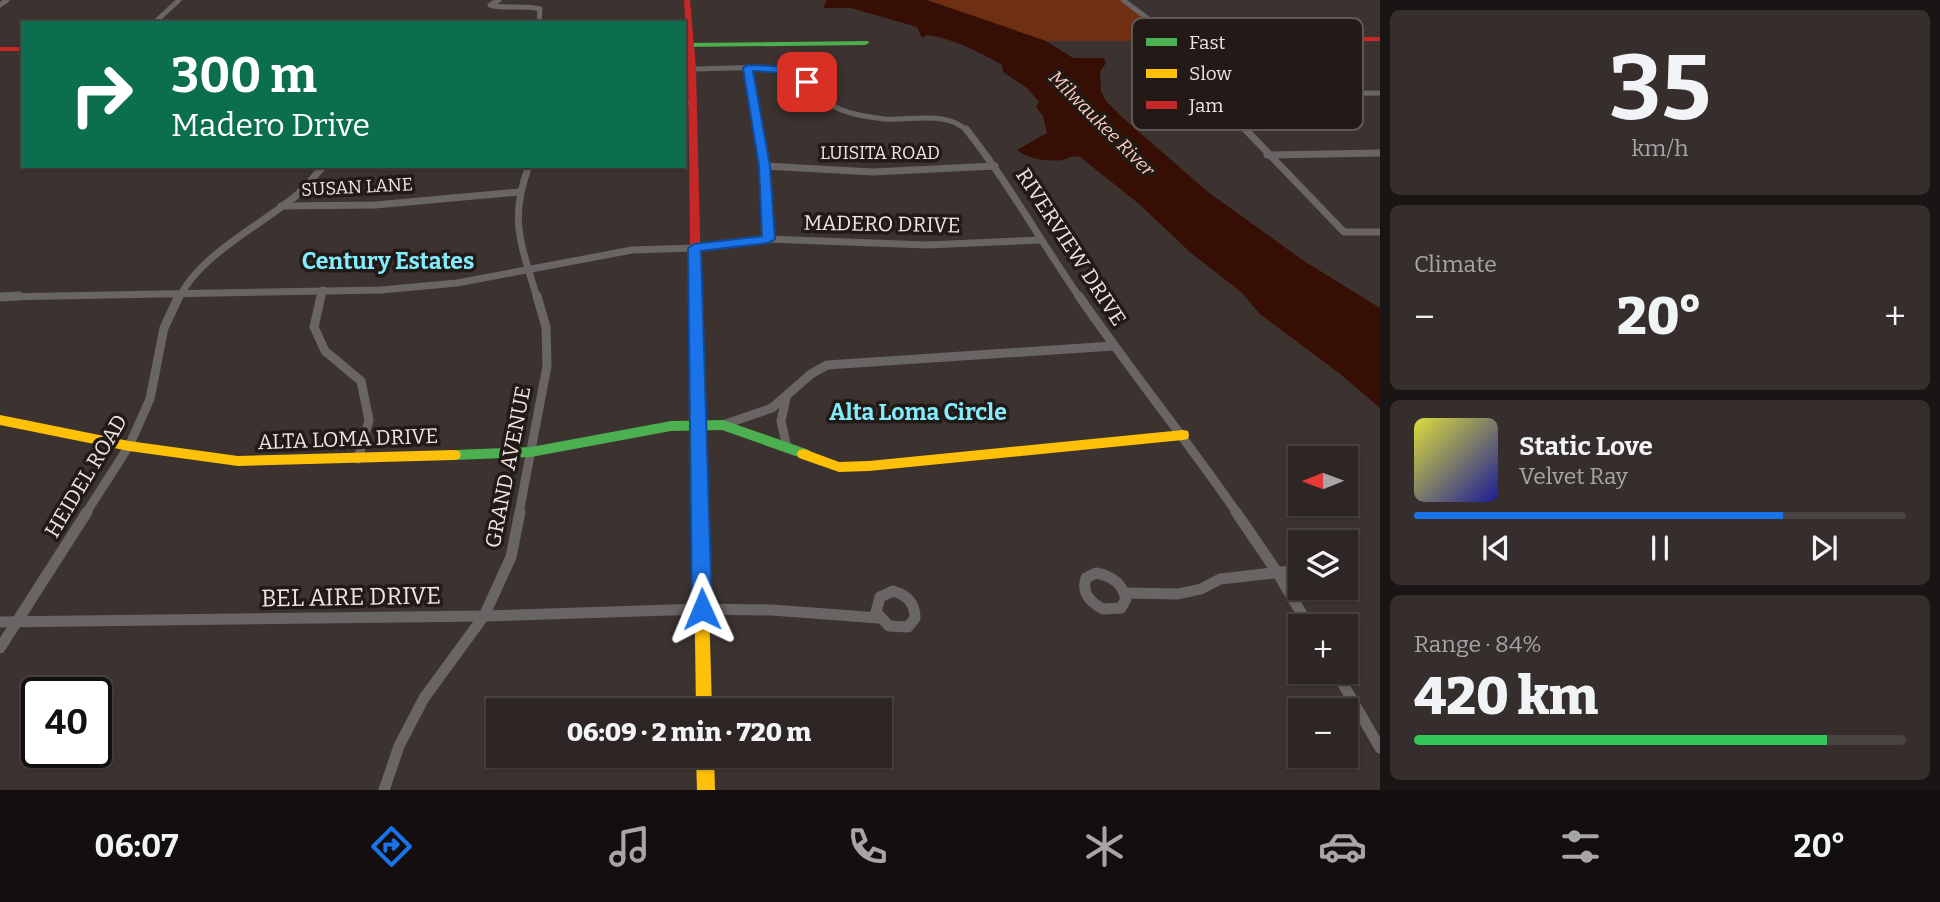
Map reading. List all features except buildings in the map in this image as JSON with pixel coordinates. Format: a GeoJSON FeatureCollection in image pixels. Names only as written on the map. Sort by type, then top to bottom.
{"type":"FeatureCollection","features":[{"type":"Feature","properties":{"kind":"street"},"geometry":{"type":"LineString","coordinates":[[0,5],[7,0]]}},
{"type":"Feature","properties":{"kind":"street"},"geometry":{"type":"LineString","coordinates":[[156,21],[179,0]]}},
{"type":"Feature","properties":{"kind":"street"},"geometry":{"type":"LineString","coordinates":[[509,4],[499,8],[490,5],[501,0],[509,4],[531,5],[540,9],[539,21]]}},
{"type":"Feature","properties":{"kind":"street"},"geometry":{"type":"LineString","coordinates":[[687,0],[688,45],[692,69],[688,103],[699,425],[704,698]]}},
{"type":"Feature","properties":{"kind":"street"},"geometry":{"type":"LineString","coordinates":[[1123,0],[1147,18]]}},
{"type":"Feature","properties":{"kind":"street"},"geometry":{"type":"LineString","coordinates":[[688,45],[865,43]]}},
{"type":"Feature","properties":{"kind":"street"},"geometry":{"type":"LineString","coordinates":[[0,49],[21,49]]}},
{"type":"Feature","properties":{"kind":"street"},"geometry":{"type":"LineString","coordinates":[[748,68],[765,166],[768,239]]}},
{"type":"Feature","properties":{"kind":"street","name":"RIVERVIEW DRIVE"},"geometry":{"type":"LineString","coordinates":[[692,69],[780,69],[795,73],[829,104],[853,115],[885,119],[934,118],[958,123],[971,134],[995,166],[1040,240],[1113,346],[1183,435],[1277,572],[1302,614]]}},
{"type":"Feature","properties":{"kind":"street"},"geometry":{"type":"LineString","coordinates":[[1244,130],[1344,232],[1380,232]]}},
{"type":"Feature","properties":{"kind":"street"},"geometry":{"type":"LineString","coordinates":[[1267,155],[1380,153]]}},
{"type":"Feature","properties":{"kind":"street","name":"LUISITA ROAD"},"geometry":{"type":"LineString","coordinates":[[765,166],[873,172],[995,166]]}},
{"type":"Feature","properties":{"kind":"street","name":"HEIDEL ROAD"},"geometry":{"type":"LineString","coordinates":[[0,648],[129,446],[150,399],[164,328],[181,293],[231,242],[310,183],[322,168]]}},
{"type":"Feature","properties":{"kind":"street","name":"GRAND AVENUE"},"geometry":{"type":"LineString","coordinates":[[384,790],[398,746],[424,698],[484,616],[511,557],[547,366],[546,327],[517,232],[519,192],[528,168]]}},
{"type":"Feature","properties":{"kind":"street","name":"SUSAN LANE"},"geometry":{"type":"LineString","coordinates":[[281,206],[375,205],[519,192]]}},
{"type":"Feature","properties":{"kind":"street","name":"MADERO DRIVE"},"geometry":{"type":"LineString","coordinates":[[0,297],[381,290],[457,283],[632,250],[694,248],[768,239],[927,245],[1040,240]]}},
{"type":"Feature","properties":{"kind":"street"},"geometry":{"type":"LineString","coordinates":[[323,290],[314,327],[325,351],[362,381],[369,421],[358,459]]}},
{"type":"Feature","properties":{"kind":"street"},"geometry":{"type":"LineString","coordinates":[[723,425],[772,408],[811,374],[827,365],[1113,346]]}},
{"type":"Feature","properties":{"kind":"street"},"geometry":{"type":"LineString","coordinates":[[787,397],[782,421],[787,448]]}},
{"type":"Feature","properties":{"kind":"street","name":"ALTA LOMA DRIVE"},"geometry":{"type":"LineString","coordinates":[[0,420],[129,446],[238,461],[531,452],[671,426],[699,425],[723,425],[839,467],[1183,435]]}},
{"type":"Feature","properties":{"kind":"street"},"geometry":{"type":"LineString","coordinates":[[1125,593],[1178,594],[1201,589],[1220,579],[1288,571]]}},
{"type":"Feature","properties":{"kind":"street","name":"BEL AIRE DRIVE"},"geometry":{"type":"LineString","coordinates":[[0,622],[484,616],[702,609],[772,610],[879,618]]}},
{"type":"Feature","properties":{"kind":"street"},"geometry":{"type":"LineString","coordinates":[[1343,684],[1380,748]]}},
{"type":"Feature","properties":{"kind":"street"},"geometry":{"type":"LineString","coordinates":[[705,768],[706,790]]}},
{"type":"Feature","properties":{"kind":"shaded area"},"geometry":{"type":"Polygon","coordinates":[[[927,0],[1123,0],[1147,18],[1132,18],[1132,41],[1046,41],[927,0]]]}},
{"type":"Feature","properties":{"kind":"water","name":"Milwaukee River"},"geometry":{"type":"Polygon","coordinates":[[[827,0],[927,0],[1046,41],[1073,58],[1104,58],[1106,63],[1100,72],[1101,91],[1106,101],[1132,126],[1132,130],[1137,130],[1208,192],[1304,261],[1380,308],[1380,408],[1339,373],[1260,314],[1241,292],[1191,253],[1138,203],[1080,157],[1058,161],[1045,160],[1027,156],[1017,150],[1047,133],[1043,116],[1036,107],[1039,102],[1027,88],[1003,72],[1002,65],[956,43],[927,35],[922,38],[917,27],[851,8],[823,8],[827,0]]]}},
{"type":"Feature","properties":{"kind":"traffic: fast"},"geometry":{"type":"LineString","coordinates":[[686,45],[865,43]]}},
{"type":"Feature","properties":{"kind":"traffic: fast"},"geometry":{"type":"LineString","coordinates":[[454,455],[531,452],[671,426],[723,425],[804,454]]}},
{"type":"Feature","properties":{"kind":"traffic: slow"},"geometry":{"type":"LineString","coordinates":[[0,420],[129,446],[238,461],[454,455]]}},
{"type":"Feature","properties":{"kind":"traffic: slow"},"geometry":{"type":"LineString","coordinates":[[804,454],[839,467],[869,466],[1183,435]]}},
{"type":"Feature","properties":{"kind":"traffic: slow"},"geometry":{"type":"LineString","coordinates":[[701,569],[704,698]]}},
{"type":"Feature","properties":{"kind":"traffic: slow"},"geometry":{"type":"LineString","coordinates":[[705,768],[706,790]]}},
{"type":"Feature","properties":{"kind":"traffic: jam"},"geometry":{"type":"LineString","coordinates":[[687,0],[692,69],[701,569]]}},
{"type":"Feature","properties":{"kind":"traffic: jam"},"geometry":{"type":"LineString","coordinates":[[1363,39],[1380,39]]}},
{"type":"Feature","properties":{"kind":"traffic: jam"},"geometry":{"type":"LineString","coordinates":[[0,49],[21,49]]}},
{"type":"Feature","properties":{"kind":"district","name":"Century Estates"},"geometry":{"type":"Point","coordinates":[388,261]}},
{"type":"Feature","properties":{"kind":"district","name":"Alta Loma Circle"},"geometry":{"type":"Point","coordinates":[918,412]}},
{"type":"Feature","properties":{"kind":"route"},"geometry":{"type":"LineString","coordinates":[[702,609],[694,248],[768,239],[765,166],[748,68],[780,69],[795,73],[807,82]]}}]}
